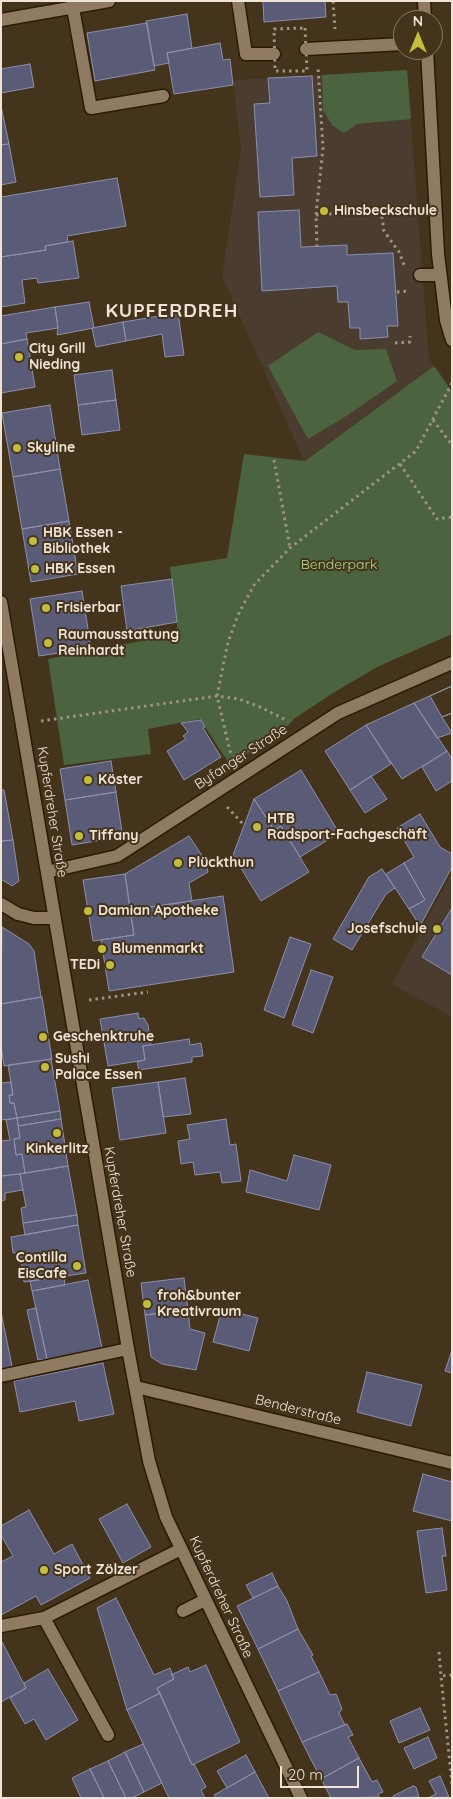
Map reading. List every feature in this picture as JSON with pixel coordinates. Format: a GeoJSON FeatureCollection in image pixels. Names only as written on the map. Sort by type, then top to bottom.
{"type":"FeatureCollection","features":[{"type":"Feature","properties":{"kind":"street"},"geometry":{"type":"LineString","coordinates":[[1,20],[109,1]]}},
{"type":"Feature","properties":{"kind":"street"},"geometry":{"type":"LineString","coordinates":[[238,1],[246,54],[274,54]]}},
{"type":"Feature","properties":{"kind":"street"},"geometry":{"type":"LineString","coordinates":[[73,8],[91,108],[163,96]]}},
{"type":"Feature","properties":{"kind":"street"},"geometry":{"type":"LineString","coordinates":[[312,49],[393,45]]}},
{"type":"Feature","properties":{"kind":"street"},"geometry":{"type":"LineString","coordinates":[[428,60],[440,275],[446,320],[452,340]]}},
{"type":"Feature","properties":{"kind":"street"},"geometry":{"type":"LineString","coordinates":[[420,275],[440,275]]}},
{"type":"Feature","properties":{"kind":"street","name":"Kupferdreher Straße"},"geometry":{"type":"LineString","coordinates":[[1,602],[128,1349],[149,1460],[166,1517],[301,1798]]}},
{"type":"Feature","properties":{"kind":"street","name":"Byfanger Straße"},"geometry":{"type":"LineString","coordinates":[[47,872],[117,856],[338,713],[452,663]]}},
{"type":"Feature","properties":{"kind":"street"},"geometry":{"type":"LineString","coordinates":[[1,904],[18,914],[34,918],[54,918]]}},
{"type":"Feature","properties":{"kind":"street"},"geometry":{"type":"LineString","coordinates":[[1,1376],[128,1349]]}},
{"type":"Feature","properties":{"kind":"street","name":"Benderstraße"},"geometry":{"type":"LineString","coordinates":[[136,1386],[452,1463]]}},
{"type":"Feature","properties":{"kind":"street"},"geometry":{"type":"LineString","coordinates":[[1,1626],[44,1618],[181,1548]]}},
{"type":"Feature","properties":{"kind":"street"},"geometry":{"type":"LineString","coordinates":[[183,1612],[205,1600]]}},
{"type":"Feature","properties":{"kind":"street"},"geometry":{"type":"LineString","coordinates":[[44,1618],[108,1735]]}},
{"type":"Feature","properties":{"kind":"path"},"geometry":{"type":"LineString","coordinates":[[333,1],[336,48]]}},
{"type":"Feature","properties":{"kind":"path"},"geometry":{"type":"LineString","coordinates":[[312,49],[323,148],[316,215],[317,246]]}},
{"type":"Feature","properties":{"kind":"path"},"geometry":{"type":"LineString","coordinates":[[316,215],[381,210],[384,231],[399,252],[405,268]]}},
{"type":"Feature","properties":{"kind":"path"},"geometry":{"type":"LineString","coordinates":[[397,292],[409,291]]}},
{"type":"Feature","properties":{"kind":"path"},"geometry":{"type":"LineString","coordinates":[[394,343],[410,342],[410,336]]}},
{"type":"Feature","properties":{"kind":"path"},"geometry":{"type":"LineString","coordinates":[[244,773],[230,750],[217,696],[228,642],[239,613],[254,586],[290,548],[416,451],[452,383]]}},
{"type":"Feature","properties":{"kind":"path"},"geometry":{"type":"LineString","coordinates":[[433,420],[452,445]]}},
{"type":"Feature","properties":{"kind":"path"},"geometry":{"type":"LineString","coordinates":[[274,460],[290,548]]}},
{"type":"Feature","properties":{"kind":"path"},"geometry":{"type":"LineString","coordinates":[[400,464],[437,518],[452,517]]}},
{"type":"Feature","properties":{"kind":"path"},"geometry":{"type":"LineString","coordinates":[[23,724],[217,696],[239,699],[260,706],[290,723],[302,736]]}},
{"type":"Feature","properties":{"kind":"path"},"geometry":{"type":"LineString","coordinates":[[69,1002],[148,992]]}},
{"type":"Feature","properties":{"kind":"path"},"geometry":{"type":"LineString","coordinates":[[439,1652],[452,1784]]}},
{"type":"Feature","properties":{"kind":"path"},"geometry":{"type":"LineString","coordinates":[[441,1676],[452,1675]]}},
{"type":"Feature","properties":{"kind":"shaded area","name":"Hinsbeckschule"},"geometry":{"type":"Polygon","coordinates":[[[407,70],[429,359],[434,366],[304,461],[222,276],[241,148],[233,80],[407,70]]]}},
{"type":"Feature","properties":{"kind":"shaded area","name":"Josefschule"},"geometry":{"type":"Polygon","coordinates":[[[452,873],[452,1017],[392,984],[452,873]]]}},
{"type":"Feature","properties":{"kind":"green space"},"geometry":{"type":"Polygon","coordinates":[[[407,70],[411,119],[357,124],[344,133],[332,125],[323,110],[322,75],[407,70]]]}},
{"type":"Feature","properties":{"kind":"green space"},"geometry":{"type":"Polygon","coordinates":[[[318,332],[355,350],[386,349],[397,381],[348,415],[308,439],[268,366],[318,332]]]}},
{"type":"Feature","properties":{"kind":"green space","name":"Benderpark"},"geometry":{"type":"Polygon","coordinates":[[[434,366],[452,391],[452,634],[377,667],[295,718],[283,731],[230,765],[200,719],[148,729],[151,754],[64,765],[48,659],[178,634],[170,567],[227,558],[244,454],[305,461],[434,366]]]}},
{"type":"Feature","properties":{"kind":"building"},"geometry":{"type":"Polygon","coordinates":[[[263,1],[325,1],[326,17],[264,22],[263,1]]]}},
{"type":"Feature","properties":{"kind":"building"},"geometry":{"type":"Polygon","coordinates":[[[187,14],[192,48],[167,53],[169,63],[154,66],[146,21],[187,14]]]}},
{"type":"Feature","properties":{"kind":"building"},"geometry":{"type":"Polygon","coordinates":[[[147,23],[155,70],[95,81],[87,33],[147,23]]]}},
{"type":"Feature","properties":{"kind":"building"},"geometry":{"type":"Polygon","coordinates":[[[220,43],[223,60],[230,59],[233,85],[174,94],[167,53],[220,43]]]}},
{"type":"Feature","properties":{"kind":"building"},"geometry":{"type":"Polygon","coordinates":[[[30,64],[34,87],[1,93],[1,69],[30,64]]]}},
{"type":"Feature","properties":{"kind":"building"},"geometry":{"type":"Polygon","coordinates":[[[312,76],[317,156],[292,158],[294,195],[260,197],[254,104],[270,103],[268,78],[312,76]]]}},
{"type":"Feature","properties":{"kind":"building"},"geometry":{"type":"Polygon","coordinates":[[[1,106],[9,144],[1,145],[1,106]]]}},
{"type":"Feature","properties":{"kind":"building"},"geometry":{"type":"Polygon","coordinates":[[[9,144],[16,182],[1,185],[1,145],[9,144]]]}},
{"type":"Feature","properties":{"kind":"building"},"geometry":{"type":"Polygon","coordinates":[[[117,178],[126,226],[67,236],[68,242],[45,246],[46,250],[1,257],[1,197],[117,178]]]}},
{"type":"Feature","properties":{"kind":"building","name":"Hinsbeckschule"},"geometry":{"type":"Polygon","coordinates":[[[299,210],[301,247],[347,245],[347,255],[393,253],[398,326],[387,326],[388,337],[360,339],[360,328],[350,328],[348,302],[338,302],[337,286],[262,291],[258,212],[299,210]]]}},
{"type":"Feature","properties":{"kind":"building"},"geometry":{"type":"Polygon","coordinates":[[[73,241],[79,278],[38,283],[37,278],[22,280],[25,303],[1,307],[1,257],[46,250],[45,246],[73,241]]]}},
{"type":"Feature","properties":{"kind":"building"},"geometry":{"type":"Polygon","coordinates":[[[89,302],[94,328],[57,335],[55,307],[89,302]]]}},
{"type":"Feature","properties":{"kind":"building"},"geometry":{"type":"Polygon","coordinates":[[[55,307],[58,328],[26,333],[27,339],[1,344],[1,316],[55,307]]]}},
{"type":"Feature","properties":{"kind":"building"},"geometry":{"type":"Polygon","coordinates":[[[178,313],[184,355],[165,357],[162,334],[126,341],[123,322],[178,313]]]}},
{"type":"Feature","properties":{"kind":"building"},"geometry":{"type":"Polygon","coordinates":[[[123,322],[126,341],[96,347],[92,328],[123,322]]]}},
{"type":"Feature","properties":{"kind":"building"},"geometry":{"type":"Polygon","coordinates":[[[27,339],[35,387],[1,393],[1,344],[27,339]]]}},
{"type":"Feature","properties":{"kind":"building"},"geometry":{"type":"Polygon","coordinates":[[[112,370],[116,400],[78,405],[74,375],[112,370]]]}},
{"type":"Feature","properties":{"kind":"building"},"geometry":{"type":"Polygon","coordinates":[[[116,400],[120,430],[82,435],[78,405],[116,400]]]}},
{"type":"Feature","properties":{"kind":"building"},"geometry":{"type":"Polygon","coordinates":[[[50,405],[60,469],[13,477],[2,413],[50,405]]]}},
{"type":"Feature","properties":{"kind":"building"},"geometry":{"type":"Polygon","coordinates":[[[60,469],[69,521],[22,529],[13,477],[60,469]]]}},
{"type":"Feature","properties":{"kind":"building"},"geometry":{"type":"Polygon","coordinates":[[[69,521],[78,574],[31,582],[22,529],[69,521]]]}},
{"type":"Feature","properties":{"kind":"building"},"geometry":{"type":"Polygon","coordinates":[[[172,579],[177,622],[127,631],[121,586],[172,579]]]}},
{"type":"Feature","properties":{"kind":"building"},"geometry":{"type":"Polygon","coordinates":[[[82,591],[91,648],[39,656],[30,599],[82,591]]]}},
{"type":"Feature","properties":{"kind":"building"},"geometry":{"type":"Polygon","coordinates":[[[452,686],[452,733],[437,738],[414,703],[452,686]]]}},
{"type":"Feature","properties":{"kind":"building"},"geometry":{"type":"Polygon","coordinates":[[[452,686],[452,713],[442,717],[430,696],[452,686]]]}},
{"type":"Feature","properties":{"kind":"building"},"geometry":{"type":"Polygon","coordinates":[[[414,703],[447,751],[402,779],[366,725],[414,703]]]}},
{"type":"Feature","properties":{"kind":"building"},"geometry":{"type":"Polygon","coordinates":[[[452,713],[452,733],[442,717],[452,713]]]}},
{"type":"Feature","properties":{"kind":"building"},"geometry":{"type":"Polygon","coordinates":[[[201,720],[205,727],[203,728],[221,757],[184,780],[167,751],[186,739],[183,736],[188,732],[181,723],[201,720]]]}},
{"type":"Feature","properties":{"kind":"building"},"geometry":{"type":"Polygon","coordinates":[[[366,725],[391,764],[350,790],[325,751],[366,725]]]}},
{"type":"Feature","properties":{"kind":"building"},"geometry":{"type":"Polygon","coordinates":[[[447,751],[452,759],[452,781],[436,791],[422,767],[447,751]]]}},
{"type":"Feature","properties":{"kind":"building","name":"Köster"},"geometry":{"type":"Polygon","coordinates":[[[111,761],[116,792],[65,800],[60,769],[111,761]]]}},
{"type":"Feature","properties":{"kind":"building"},"geometry":{"type":"Polygon","coordinates":[[[301,770],[339,833],[300,857],[281,826],[274,830],[254,799],[301,770]]]}},
{"type":"Feature","properties":{"kind":"building"},"geometry":{"type":"Polygon","coordinates":[[[371,776],[387,799],[365,813],[350,790],[371,776]]]}},
{"type":"Feature","properties":{"kind":"building"},"geometry":{"type":"Polygon","coordinates":[[[1,790],[4,790],[13,840],[1,841],[1,790]]]}},
{"type":"Feature","properties":{"kind":"building"},"geometry":{"type":"Polygon","coordinates":[[[116,792],[122,832],[108,839],[72,845],[65,800],[116,792]]]}},
{"type":"Feature","properties":{"kind":"building"},"geometry":{"type":"Polygon","coordinates":[[[254,799],[274,830],[281,826],[309,872],[261,901],[233,855],[254,799]]]}},
{"type":"Feature","properties":{"kind":"building"},"geometry":{"type":"Polygon","coordinates":[[[420,814],[440,847],[452,854],[452,867],[420,926],[409,909],[425,900],[404,863],[414,857],[397,828],[420,814]]]}},
{"type":"Feature","properties":{"kind":"building"},"geometry":{"type":"Polygon","coordinates":[[[189,836],[205,860],[208,872],[189,883],[192,901],[130,910],[125,874],[189,836]]]}},
{"type":"Feature","properties":{"kind":"building"},"geometry":{"type":"Polygon","coordinates":[[[13,840],[19,881],[12,886],[1,879],[1,841],[13,840]]]}},
{"type":"Feature","properties":{"kind":"building"},"geometry":{"type":"Polygon","coordinates":[[[404,863],[425,900],[409,909],[386,874],[404,863]]]}},
{"type":"Feature","properties":{"kind":"building"},"geometry":{"type":"Polygon","coordinates":[[[382,869],[395,888],[386,894],[352,950],[333,939],[369,877],[382,869]]]}},
{"type":"Feature","properties":{"kind":"building"},"geometry":{"type":"Polygon","coordinates":[[[125,874],[134,935],[93,941],[83,880],[125,874]]]}},
{"type":"Feature","properties":{"kind":"building"},"geometry":{"type":"Polygon","coordinates":[[[223,896],[234,972],[109,991],[101,940],[134,935],[130,910],[223,896]]]}},
{"type":"Feature","properties":{"kind":"building"},"geometry":{"type":"Polygon","coordinates":[[[452,908],[452,975],[422,957],[452,908]]]}},
{"type":"Feature","properties":{"kind":"building"},"geometry":{"type":"Polygon","coordinates":[[[2,927],[29,944],[34,951],[41,997],[1,1004],[2,927]]]}},
{"type":"Feature","properties":{"kind":"building"},"geometry":{"type":"Polygon","coordinates":[[[290,937],[311,944],[284,1018],[264,1010],[290,937]]]}},
{"type":"Feature","properties":{"kind":"building"},"geometry":{"type":"Polygon","coordinates":[[[311,970],[333,977],[313,1033],[292,1025],[311,970]]]}},
{"type":"Feature","properties":{"kind":"building"},"geometry":{"type":"Polygon","coordinates":[[[42,997],[52,1059],[4,1066],[1,1045],[1,1004],[42,997]]]}},
{"type":"Feature","properties":{"kind":"building"},"geometry":{"type":"Polygon","coordinates":[[[138,1013],[139,1019],[144,1018],[148,1025],[151,1045],[143,1046],[145,1060],[108,1066],[100,1019],[138,1013]]]}},
{"type":"Feature","properties":{"kind":"building"},"geometry":{"type":"Polygon","coordinates":[[[189,1039],[190,1045],[201,1043],[203,1056],[192,1057],[192,1062],[139,1070],[137,1062],[145,1060],[143,1046],[189,1039]]]}},
{"type":"Feature","properties":{"kind":"building"},"geometry":{"type":"Polygon","coordinates":[[[51,1059],[60,1111],[17,1118],[14,1103],[10,1103],[9,1095],[13,1095],[8,1065],[51,1059]]]}},
{"type":"Feature","properties":{"kind":"building"},"geometry":{"type":"Polygon","coordinates":[[[185,1078],[191,1114],[163,1117],[158,1082],[185,1078]]]}},
{"type":"Feature","properties":{"kind":"building"},"geometry":{"type":"Polygon","coordinates":[[[11,1082],[13,1095],[9,1095],[10,1103],[14,1103],[17,1118],[1,1120],[1,1083],[11,1082]]]}},
{"type":"Feature","properties":{"kind":"building"},"geometry":{"type":"Polygon","coordinates":[[[158,1082],[166,1133],[120,1140],[112,1088],[158,1082]]]}},
{"type":"Feature","properties":{"kind":"building"},"geometry":{"type":"Polygon","coordinates":[[[60,1111],[61,1119],[18,1126],[17,1118],[60,1111]]]}},
{"type":"Feature","properties":{"kind":"building"},"geometry":{"type":"Polygon","coordinates":[[[17,1118],[20,1138],[14,1139],[16,1155],[22,1154],[25,1173],[1,1176],[1,1141],[10,1140],[6,1120],[17,1118]]]}},
{"type":"Feature","properties":{"kind":"building"},"geometry":{"type":"Polygon","coordinates":[[[61,1119],[68,1166],[25,1173],[22,1154],[16,1155],[14,1139],[20,1138],[18,1126],[61,1119]]]}},
{"type":"Feature","properties":{"kind":"building"},"geometry":{"type":"Polygon","coordinates":[[[226,1119],[230,1145],[236,1144],[241,1181],[222,1183],[220,1172],[195,1175],[193,1162],[181,1164],[178,1141],[190,1139],[187,1125],[226,1119]]]}},
{"type":"Feature","properties":{"kind":"building"},"geometry":{"type":"Polygon","coordinates":[[[294,1155],[331,1165],[319,1210],[246,1192],[250,1170],[287,1181],[294,1155]]]}},
{"type":"Feature","properties":{"kind":"building"},"geometry":{"type":"Polygon","coordinates":[[[68,1166],[77,1215],[23,1223],[21,1208],[26,1207],[20,1174],[68,1166]]]}},
{"type":"Feature","properties":{"kind":"building"},"geometry":{"type":"Polygon","coordinates":[[[20,1174],[23,1190],[5,1193],[5,1200],[1,1201],[1,1176],[20,1174]]]}},
{"type":"Feature","properties":{"kind":"building"},"geometry":{"type":"Polygon","coordinates":[[[77,1215],[78,1225],[25,1235],[23,1223],[77,1215]]]}},
{"type":"Feature","properties":{"kind":"building"},"geometry":{"type":"Polygon","coordinates":[[[78,1225],[86,1273],[24,1282],[20,1252],[13,1253],[11,1237],[78,1225]]]}},
{"type":"Feature","properties":{"kind":"building"},"geometry":{"type":"Polygon","coordinates":[[[64,1276],[65,1285],[32,1291],[30,1281],[64,1276]]]}},
{"type":"Feature","properties":{"kind":"building"},"geometry":{"type":"Polygon","coordinates":[[[184,1278],[188,1310],[145,1315],[141,1283],[184,1278]]]}},
{"type":"Feature","properties":{"kind":"building"},"geometry":{"type":"Polygon","coordinates":[[[88,1280],[102,1348],[47,1359],[32,1291],[88,1280]]]}},
{"type":"Feature","properties":{"kind":"building"},"geometry":{"type":"Polygon","coordinates":[[[36,1308],[47,1359],[38,1360],[27,1310],[36,1308]]]}},
{"type":"Feature","properties":{"kind":"building"},"geometry":{"type":"Polygon","coordinates":[[[222,1309],[258,1318],[249,1351],[213,1342],[222,1309]]]}},
{"type":"Feature","properties":{"kind":"building"},"geometry":{"type":"Polygon","coordinates":[[[188,1310],[190,1329],[205,1333],[196,1370],[162,1364],[151,1357],[145,1315],[188,1310]]]}},
{"type":"Feature","properties":{"kind":"building"},"geometry":{"type":"Polygon","coordinates":[[[1,1312],[13,1371],[1,1373],[1,1312]]]}},
{"type":"Feature","properties":{"kind":"building"},"geometry":{"type":"Polygon","coordinates":[[[452,1350],[452,1373],[445,1371],[452,1350]]]}},
{"type":"Feature","properties":{"kind":"building"},"geometry":{"type":"Polygon","coordinates":[[[103,1363],[114,1414],[79,1421],[75,1401],[20,1412],[14,1381],[103,1363]]]}},
{"type":"Feature","properties":{"kind":"building"},"geometry":{"type":"Polygon","coordinates":[[[367,1372],[422,1385],[411,1426],[357,1412],[367,1372]]]}},
{"type":"Feature","properties":{"kind":"building"},"geometry":{"type":"Polygon","coordinates":[[[423,1474],[452,1482],[452,1521],[413,1511],[423,1474]]]}},
{"type":"Feature","properties":{"kind":"building"},"geometry":{"type":"Polygon","coordinates":[[[127,1504],[151,1547],[123,1563],[99,1519],[127,1504]]]}},
{"type":"Feature","properties":{"kind":"building","name":"Sport Zölzer"},"geometry":{"type":"Polygon","coordinates":[[[29,1510],[54,1554],[72,1544],[90,1578],[41,1605],[36,1596],[1,1615],[1,1562],[13,1556],[1,1535],[1,1526],[29,1510]]]}},
{"type":"Feature","properties":{"kind":"building"},"geometry":{"type":"Polygon","coordinates":[[[442,1528],[446,1556],[442,1556],[447,1590],[426,1593],[417,1531],[442,1528]]]}},
{"type":"Feature","properties":{"kind":"building"},"geometry":{"type":"Polygon","coordinates":[[[272,1573],[278,1586],[253,1598],[246,1585],[272,1573]]]}},
{"type":"Feature","properties":{"kind":"building"},"geometry":{"type":"Polygon","coordinates":[[[278,1586],[287,1601],[298,1629],[258,1649],[237,1606],[278,1586]]]}},
{"type":"Feature","properties":{"kind":"building"},"geometry":{"type":"Polygon","coordinates":[[[116,1598],[154,1675],[170,1668],[174,1679],[157,1688],[160,1693],[127,1710],[97,1608],[116,1598]]]}},
{"type":"Feature","properties":{"kind":"building"},"geometry":{"type":"Polygon","coordinates":[[[298,1629],[313,1655],[311,1656],[319,1672],[278,1691],[258,1649],[298,1629]]]}},
{"type":"Feature","properties":{"kind":"building"},"geometry":{"type":"Polygon","coordinates":[[[1,1640],[26,1688],[1,1702],[1,1640]]]}},
{"type":"Feature","properties":{"kind":"building"},"geometry":{"type":"Polygon","coordinates":[[[206,1665],[240,1742],[192,1765],[157,1688],[174,1679],[171,1674],[188,1667],[190,1672],[206,1665]]]}},
{"type":"Feature","properties":{"kind":"building"},"geometry":{"type":"Polygon","coordinates":[[[48,1669],[78,1720],[46,1740],[34,1719],[25,1724],[10,1698],[26,1688],[24,1683],[48,1669]]]}},
{"type":"Feature","properties":{"kind":"building"},"geometry":{"type":"Polygon","coordinates":[[[319,1672],[330,1695],[336,1694],[342,1709],[339,1713],[345,1725],[302,1742],[278,1691],[319,1672]]]}},
{"type":"Feature","properties":{"kind":"building"},"geometry":{"type":"Polygon","coordinates":[[[160,1693],[192,1765],[194,1764],[206,1787],[201,1790],[205,1798],[169,1798],[127,1710],[160,1693]]]}},
{"type":"Feature","properties":{"kind":"building"},"geometry":{"type":"Polygon","coordinates":[[[420,1708],[430,1730],[399,1743],[390,1721],[420,1708]]]}},
{"type":"Feature","properties":{"kind":"building"},"geometry":{"type":"Polygon","coordinates":[[[347,1724],[353,1735],[348,1737],[359,1758],[321,1779],[302,1742],[347,1724]]]}},
{"type":"Feature","properties":{"kind":"building"},"geometry":{"type":"Polygon","coordinates":[[[428,1737],[437,1758],[414,1769],[404,1748],[428,1737]]]}},
{"type":"Feature","properties":{"kind":"building"},"geometry":{"type":"Polygon","coordinates":[[[143,1744],[162,1783],[144,1792],[125,1752],[143,1744]]]}},
{"type":"Feature","properties":{"kind":"building"},"geometry":{"type":"Polygon","coordinates":[[[125,1752],[144,1792],[132,1798],[126,1798],[108,1761],[125,1752]]]}},
{"type":"Feature","properties":{"kind":"building"},"geometry":{"type":"Polygon","coordinates":[[[246,1755],[255,1772],[227,1788],[217,1771],[246,1755]]]}},
{"type":"Feature","properties":{"kind":"building"},"geometry":{"type":"Polygon","coordinates":[[[359,1758],[372,1782],[377,1780],[383,1792],[378,1794],[379,1797],[331,1798],[321,1779],[359,1758]]]}},
{"type":"Feature","properties":{"kind":"building"},"geometry":{"type":"Polygon","coordinates":[[[108,1761],[126,1798],[104,1798],[90,1769],[108,1761]]]}},
{"type":"Feature","properties":{"kind":"building"},"geometry":{"type":"Polygon","coordinates":[[[90,1769],[104,1798],[81,1798],[72,1778],[90,1769]]]}},
{"type":"Feature","properties":{"kind":"building"},"geometry":{"type":"Polygon","coordinates":[[[255,1772],[269,1798],[216,1798],[214,1795],[255,1772]]]}},
{"type":"Feature","properties":{"kind":"building"},"geometry":{"type":"Polygon","coordinates":[[[440,1776],[449,1797],[428,1798],[436,1794],[429,1781],[440,1776]]]}},
{"type":"Feature","properties":{"kind":"building"},"geometry":{"type":"Polygon","coordinates":[[[413,1786],[416,1787],[419,1797],[394,1798],[393,1796],[413,1786]]]}},
{"type":"Feature","properties":{"kind":"place","name":"Hinsbeckschule"},"geometry":{"type":"Point","coordinates":[324,211]}},
{"type":"Feature","properties":{"kind":"place","name":"City Grill Nieding"},"geometry":{"type":"Point","coordinates":[19,357]}},
{"type":"Feature","properties":{"kind":"place","name":"Skyline"},"geometry":{"type":"Point","coordinates":[17,448]}},
{"type":"Feature","properties":{"kind":"place","name":"HBK Essen - Bibliothek"},"geometry":{"type":"Point","coordinates":[33,541]}},
{"type":"Feature","properties":{"kind":"place","name":"HBK Essen"},"geometry":{"type":"Point","coordinates":[35,569]}},
{"type":"Feature","properties":{"kind":"place","name":"Frisierbar"},"geometry":{"type":"Point","coordinates":[46,608]}},
{"type":"Feature","properties":{"kind":"place","name":"Raumausstattung Reinhardt"},"geometry":{"type":"Point","coordinates":[48,643]}},
{"type":"Feature","properties":{"kind":"place","name":"Köster"},"geometry":{"type":"Point","coordinates":[88,780]}},
{"type":"Feature","properties":{"kind":"place","name":"HTB Radsport-Fachgeschäft"},"geometry":{"type":"Point","coordinates":[257,827]}},
{"type":"Feature","properties":{"kind":"place","name":"Tiffany"},"geometry":{"type":"Point","coordinates":[79,836]}},
{"type":"Feature","properties":{"kind":"place","name":"Plückthun"},"geometry":{"type":"Point","coordinates":[178,863]}},
{"type":"Feature","properties":{"kind":"place","name":"Damian Apotheke"},"geometry":{"type":"Point","coordinates":[88,911]}},
{"type":"Feature","properties":{"kind":"place","name":"Josefschule"},"geometry":{"type":"Point","coordinates":[437,929]}},
{"type":"Feature","properties":{"kind":"place","name":"Blumenmarkt"},"geometry":{"type":"Point","coordinates":[102,949]}},
{"type":"Feature","properties":{"kind":"place","name":"TEDi"},"geometry":{"type":"Point","coordinates":[110,965]}},
{"type":"Feature","properties":{"kind":"place","name":"Geschenktruhe"},"geometry":{"type":"Point","coordinates":[43,1037]}},
{"type":"Feature","properties":{"kind":"place","name":"Sushi Palace Essen"},"geometry":{"type":"Point","coordinates":[45,1067]}},
{"type":"Feature","properties":{"kind":"place","name":"Kinkerlitz"},"geometry":{"type":"Point","coordinates":[57,1133]}},
{"type":"Feature","properties":{"kind":"place","name":"Contilla EisCafe"},"geometry":{"type":"Point","coordinates":[77,1266]}},
{"type":"Feature","properties":{"kind":"place","name":"froh&bunter Kreativraum"},"geometry":{"type":"Point","coordinates":[147,1304]}},
{"type":"Feature","properties":{"kind":"place","name":"Sport Zölzer"},"geometry":{"type":"Point","coordinates":[44,1570]}},
{"type":"Feature","properties":{"kind":"district","name":"KUPFERDREH"},"geometry":{"type":"Point","coordinates":[172,311]}}]}
